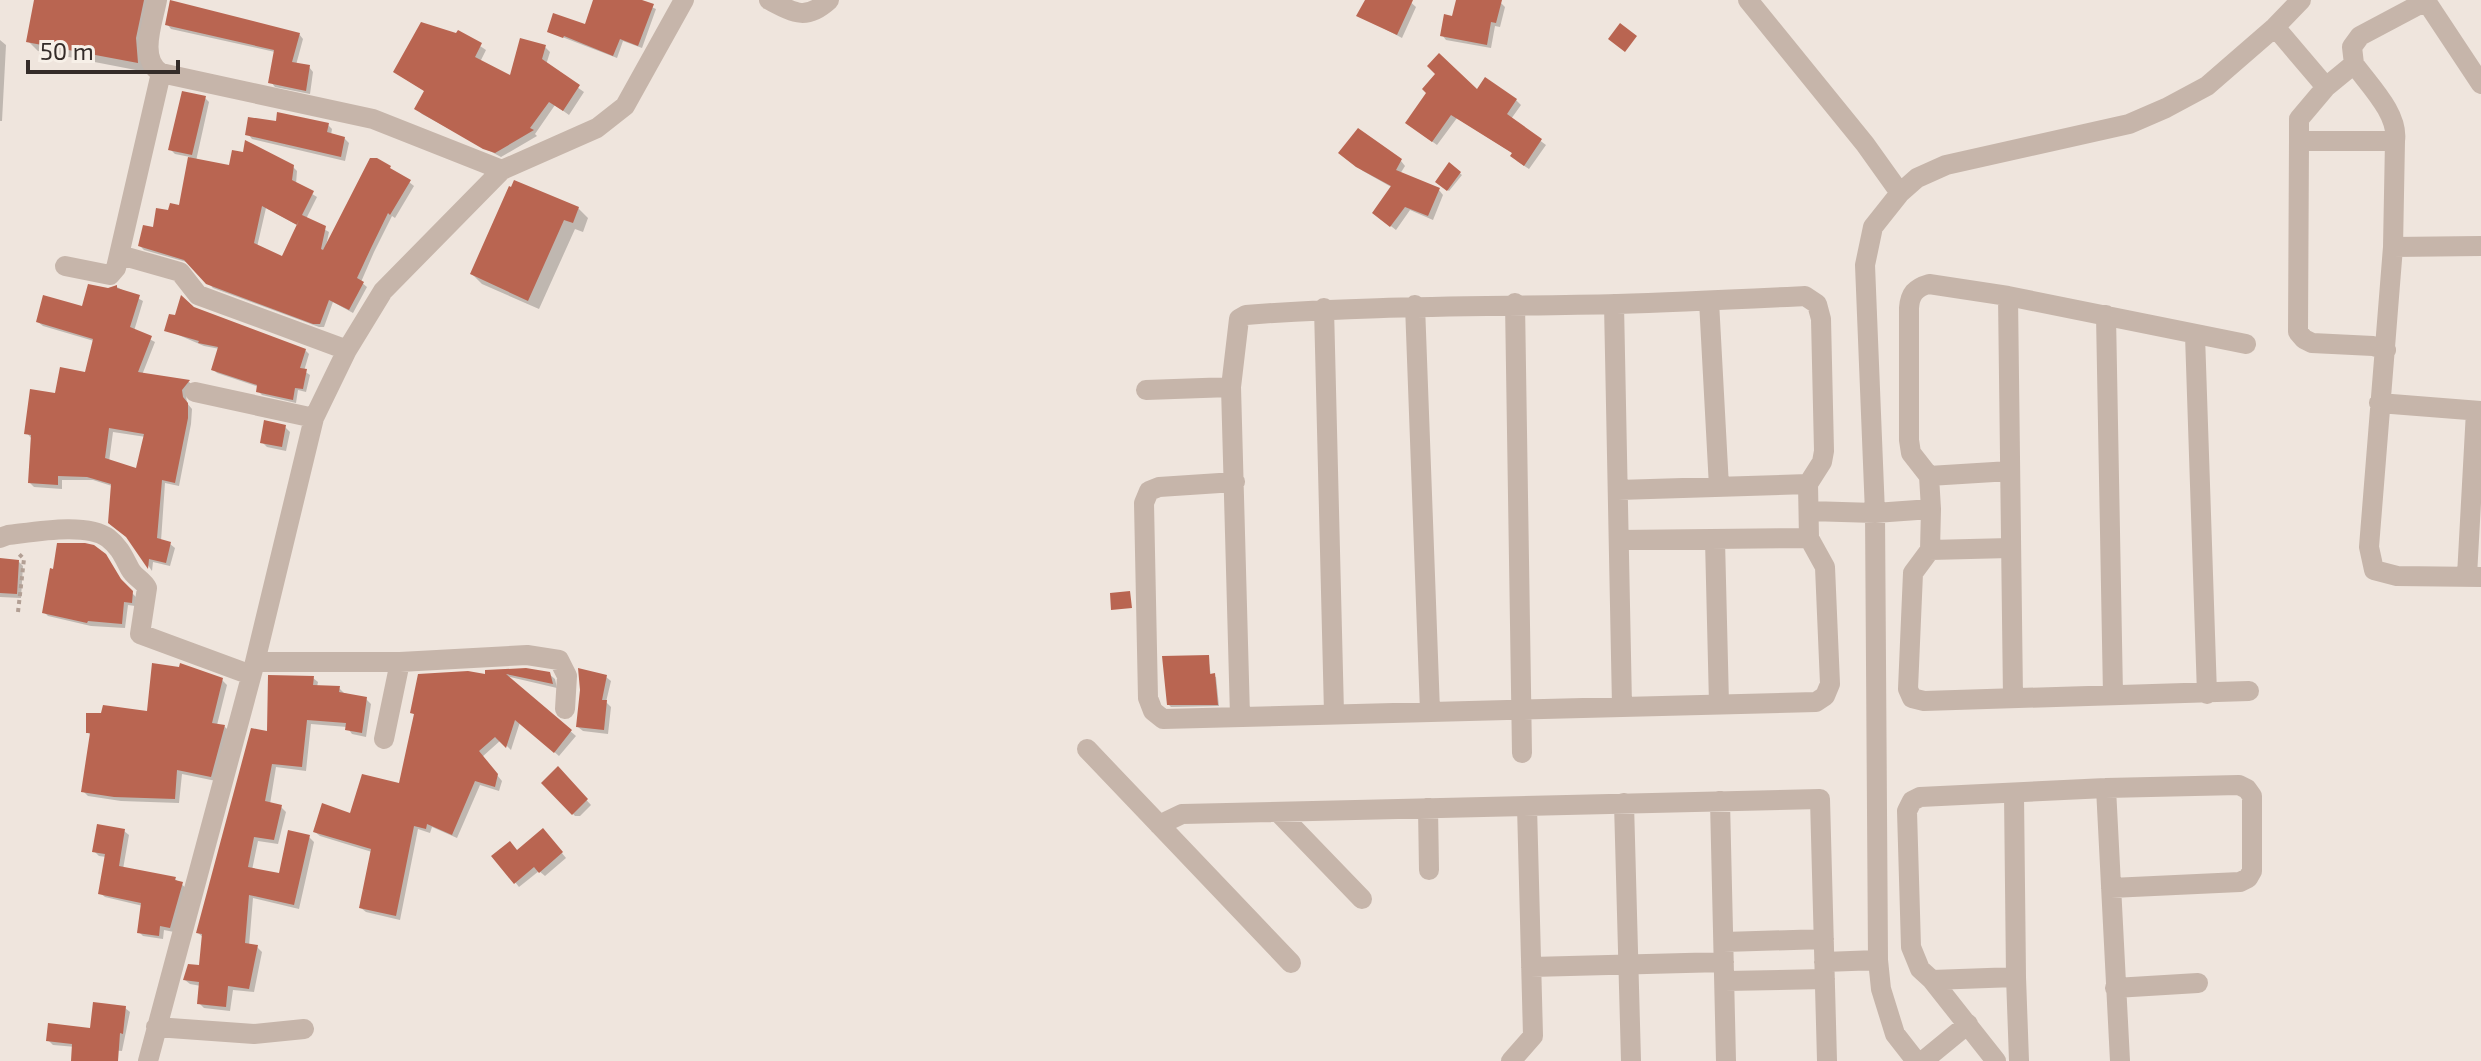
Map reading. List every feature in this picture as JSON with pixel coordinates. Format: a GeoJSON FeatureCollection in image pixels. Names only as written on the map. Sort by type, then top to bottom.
{"type":"FeatureCollection","features":[{"type":"Feature","properties":{"kind":"street"},"geometry":{"type":"LineString","coordinates":[[157,0],[148,54],[151,65],[161,73],[373,119],[502,170]]}},
{"type":"Feature","properties":{"kind":"street"},"geometry":{"type":"LineString","coordinates":[[148,1061],[253,668],[314,418],[347,350],[383,291],[502,170],[597,128],[625,106],[684,0]]}},
{"type":"Feature","properties":{"kind":"street"},"geometry":{"type":"LineString","coordinates":[[769,0],[795,13],[816,12],[829,0]]}},
{"type":"Feature","properties":{"kind":"street"},"geometry":{"type":"LineString","coordinates":[[1748,0],[1865,144],[1900,193]]}},
{"type":"Feature","properties":{"kind":"street"},"geometry":{"type":"LineString","coordinates":[[1916,1061],[1895,1034],[1881,989],[1878,960],[1875,513],[1865,265],[1873,227],[1900,193],[1917,178],[1946,165],[2129,124],[2166,108],[2207,86],[2301,0]]}},
{"type":"Feature","properties":{"kind":"street"},"geometry":{"type":"LineString","coordinates":[[2379,403],[2479,411],[2474,577],[2397,576],[2374,570],[2369,547],[2379,403],[2393,247],[2397,129],[2354,64],[2352,47],[2360,36],[2426,1],[2481,84]]}},
{"type":"Feature","properties":{"kind":"street"},"geometry":{"type":"LineString","coordinates":[[2275,27],[2326,87]]}},
{"type":"Feature","properties":{"kind":"street"},"geometry":{"type":"LineString","coordinates":[[2354,64],[2326,87],[2299,119],[2298,332],[2312,343],[2373,346],[2386,350]]}},
{"type":"Feature","properties":{"kind":"street"},"geometry":{"type":"LineString","coordinates":[[65,266],[110,275],[116,268],[161,73]]}},
{"type":"Feature","properties":{"kind":"street"},"geometry":{"type":"LineString","coordinates":[[2299,141],[2395,141]]}},
{"type":"Feature","properties":{"kind":"street"},"geometry":{"type":"LineString","coordinates":[[2393,247],[2481,246]]}},
{"type":"Feature","properties":{"kind":"street"},"geometry":{"type":"LineString","coordinates":[[120,255],[180,272],[198,295],[347,350]]}},
{"type":"Feature","properties":{"kind":"street"},"geometry":{"type":"LineString","coordinates":[[2246,344],[2008,296],[1929,284],[1917,288],[1910,298],[1909,440],[1911,453],[1929,476],[1931,509],[1930,550],[1913,573],[1908,689],[1912,698],[1924,701],[2249,691]]}},
{"type":"Feature","properties":{"kind":"street"},"geometry":{"type":"LineString","coordinates":[[1235,482],[1159,487],[1149,491],[1144,503],[1148,698],[1153,711],[1163,719],[1816,702],[1825,696],[1830,684],[1825,567],[1809,538],[1808,484],[1822,462],[1824,451],[1821,319],[1817,304],[1805,296],[1614,304],[1415,305],[1324,308],[1246,315],[1239,319],[1231,387],[1235,482],[1240,716]]}},
{"type":"Feature","properties":{"kind":"street"},"geometry":{"type":"LineString","coordinates":[[2008,296],[2013,698]]}},
{"type":"Feature","properties":{"kind":"street"},"geometry":{"type":"LineString","coordinates":[[1709,301],[1719,487]]}},
{"type":"Feature","properties":{"kind":"street"},"geometry":{"type":"LineString","coordinates":[[1515,303],[1522,753]]}},
{"type":"Feature","properties":{"kind":"street"},"geometry":{"type":"LineString","coordinates":[[1614,304],[1622,706]]}},
{"type":"Feature","properties":{"kind":"street"},"geometry":{"type":"LineString","coordinates":[[1415,305],[1430,711]]}},
{"type":"Feature","properties":{"kind":"street"},"geometry":{"type":"LineString","coordinates":[[1324,308],[1334,713]]}},
{"type":"Feature","properties":{"kind":"street"},"geometry":{"type":"LineString","coordinates":[[2106,315],[2113,695]]}},
{"type":"Feature","properties":{"kind":"street"},"geometry":{"type":"LineString","coordinates":[[2195,335],[2207,694]]}},
{"type":"Feature","properties":{"kind":"street"},"geometry":{"type":"LineString","coordinates":[[1146,390],[1231,387]]}},
{"type":"Feature","properties":{"kind":"street"},"geometry":{"type":"LineString","coordinates":[[195,392],[314,418]]}},
{"type":"Feature","properties":{"kind":"street"},"geometry":{"type":"LineString","coordinates":[[1929,476],[2010,471]]}},
{"type":"Feature","properties":{"kind":"street"},"geometry":{"type":"LineString","coordinates":[[1618,490],[1808,484]]}},
{"type":"Feature","properties":{"kind":"street"},"geometry":{"type":"LineString","coordinates":[[1809,511],[1875,513],[1931,509]]}},
{"type":"Feature","properties":{"kind":"street"},"geometry":{"type":"LineString","coordinates":[[4,544],[8,535],[77,529],[108,538],[147,588],[140,634],[253,668],[527,655],[559,660],[567,676],[565,709]]}},
{"type":"Feature","properties":{"kind":"street"},"geometry":{"type":"LineString","coordinates":[[1619,540],[1809,538]]}},
{"type":"Feature","properties":{"kind":"street"},"geometry":{"type":"LineString","coordinates":[[1715,540],[1719,704]]}},
{"type":"Feature","properties":{"kind":"street"},"geometry":{"type":"LineString","coordinates":[[1930,550],[2010,548]]}},
{"type":"Feature","properties":{"kind":"street"},"geometry":{"type":"LineString","coordinates":[[384,739],[400,662]]}},
{"type":"Feature","properties":{"kind":"street"},"geometry":{"type":"LineString","coordinates":[[1087,749],[1291,963]]}},
{"type":"Feature","properties":{"kind":"street"},"geometry":{"type":"LineString","coordinates":[[1996,1061],[1920,969],[1911,947],[1907,811],[1912,801],[1920,797],[2239,785],[2252,796],[2252,871],[2248,878],[2240,882],[2111,888]]}},
{"type":"Feature","properties":{"kind":"street"},"geometry":{"type":"LineString","coordinates":[[2106,788],[2120,1061]]}},
{"type":"Feature","properties":{"kind":"street"},"geometry":{"type":"LineString","coordinates":[[2014,794],[2019,1061]]}},
{"type":"Feature","properties":{"kind":"street"},"geometry":{"type":"LineString","coordinates":[[1159,825],[1182,814],[1820,799],[1827,1061]]}},
{"type":"Feature","properties":{"kind":"street"},"geometry":{"type":"LineString","coordinates":[[1720,801],[1726,1061]]}},
{"type":"Feature","properties":{"kind":"street"},"geometry":{"type":"LineString","coordinates":[[1624,803],[1631,1061]]}},
{"type":"Feature","properties":{"kind":"street"},"geometry":{"type":"LineString","coordinates":[[1511,1061],[1533,1036],[1527,806]]}},
{"type":"Feature","properties":{"kind":"street"},"geometry":{"type":"LineString","coordinates":[[1428,808],[1429,870]]}},
{"type":"Feature","properties":{"kind":"street"},"geometry":{"type":"LineString","coordinates":[[1278,812],[1362,899]]}},
{"type":"Feature","properties":{"kind":"street"},"geometry":{"type":"LineString","coordinates":[[1724,962],[1824,939]]}},
{"type":"Feature","properties":{"kind":"street"},"geometry":{"type":"LineString","coordinates":[[1531,967],[1724,962],[1825,970],[1878,960]]}},
{"type":"Feature","properties":{"kind":"street"},"geometry":{"type":"LineString","coordinates":[[1932,980],[2016,977]]}},
{"type":"Feature","properties":{"kind":"street"},"geometry":{"type":"LineString","coordinates":[[2115,988],[2198,983]]}},
{"type":"Feature","properties":{"kind":"street"},"geometry":{"type":"LineString","coordinates":[[1923,1061],[1968,1024]]}},
{"type":"Feature","properties":{"kind":"street"},"geometry":{"type":"LineString","coordinates":[[156,1027],[254,1034],[304,1029]]}},
{"type":"Feature","properties":{"kind":"street"},"geometry":{"type":"LineString","coordinates":[[1500,1061],[1533,1036]]}},
{"type":"Feature","properties":{"kind":"path"},"geometry":{"type":"LineString","coordinates":[[4,544],[24,559],[18,612]]}},
{"type":"Feature","properties":{"kind":"building"},"geometry":{"type":"Polygon","coordinates":[[[34,0],[144,0],[136,38],[138,63],[26,42],[34,0]]]}},
{"type":"Feature","properties":{"kind":"building"},"geometry":{"type":"Polygon","coordinates":[[[170,0],[300,33],[292,62],[310,65],[306,91],[268,83],[274,50],[165,25],[170,0]]]}},
{"type":"Feature","properties":{"kind":"building"},"geometry":{"type":"Polygon","coordinates":[[[593,0],[642,0],[654,4],[638,46],[620,39],[613,56],[547,32],[553,13],[585,24],[593,0]]]}},
{"type":"Feature","properties":{"kind":"building"},"geometry":{"type":"Polygon","coordinates":[[[1365,0],[1413,0],[1397,35],[1356,16],[1365,0]]]}},
{"type":"Feature","properties":{"kind":"building"},"geometry":{"type":"Polygon","coordinates":[[[1456,0],[1502,0],[1496,23],[1491,22],[1487,45],[1440,36],[1444,14],[1452,16],[1456,0]]]}},
{"type":"Feature","properties":{"kind":"building"},"geometry":{"type":"Polygon","coordinates":[[[421,22],[456,33],[458,30],[482,43],[475,57],[510,75],[520,38],[546,45],[542,59],[580,85],[563,111],[549,102],[530,128],[534,130],[495,153],[483,149],[414,109],[424,91],[393,72],[421,22]]]}},
{"type":"Feature","properties":{"kind":"building"},"geometry":{"type":"Polygon","coordinates":[[[1620,23],[1637,36],[1625,52],[1608,39],[1620,23]]]}},
{"type":"Feature","properties":{"kind":"building"},"geometry":{"type":"Polygon","coordinates":[[[1439,53],[1477,89],[1485,77],[1517,99],[1507,114],[1542,139],[1524,166],[1510,156],[1512,153],[1451,115],[1432,142],[1405,123],[1426,93],[1422,89],[1435,74],[1427,66],[1439,53]]]}},
{"type":"Feature","properties":{"kind":"building"},"geometry":{"type":"Polygon","coordinates":[[[182,91],[206,96],[192,155],[168,150],[182,91]]]}},
{"type":"Feature","properties":{"kind":"building"},"geometry":{"type":"Polygon","coordinates":[[[277,112],[329,123],[327,132],[345,137],[341,157],[245,135],[248,117],[276,121],[277,112]]]}},
{"type":"Feature","properties":{"kind":"building"},"geometry":{"type":"Polygon","coordinates":[[[1358,128],[1402,159],[1396,170],[1440,188],[1428,216],[1405,207],[1390,227],[1372,213],[1391,186],[1338,153],[1358,128]]]}},
{"type":"Feature","properties":{"kind":"building"},"geometry":{"type":"Polygon","coordinates":[[[245,140],[294,165],[292,180],[314,191],[302,215],[326,226],[323,250],[370,158],[377,158],[411,180],[390,215],[388,213],[371,248],[357,278],[364,282],[349,310],[329,300],[320,324],[313,324],[206,284],[184,260],[138,246],[143,225],[153,227],[156,208],[168,210],[170,203],[179,205],[188,157],[229,165],[232,150],[243,152],[245,140]],[[262,206],[254,243],[282,256],[297,225],[262,206]]]}},
{"type":"Feature","properties":{"kind":"building"},"geometry":{"type":"Polygon","coordinates":[[[1449,162],[1461,172],[1447,191],[1435,182],[1449,162]]]}},
{"type":"Feature","properties":{"kind":"building"},"geometry":{"type":"Polygon","coordinates":[[[514,180],[579,207],[573,223],[564,220],[528,301],[470,274],[514,180]]]}},
{"type":"Feature","properties":{"kind":"building"},"geometry":{"type":"Polygon","coordinates":[[[88,284],[108,288],[117,285],[117,288],[140,295],[130,327],[152,336],[138,372],[190,380],[182,390],[188,403],[188,418],[175,483],[162,480],[157,538],[171,542],[166,563],[149,559],[148,569],[126,537],[108,523],[111,484],[87,477],[58,476],[58,485],[28,483],[31,435],[24,434],[30,389],[55,393],[60,367],[85,372],[93,339],[36,322],[43,295],[82,306],[88,284]],[[109,428],[105,458],[136,468],[144,434],[109,428]]]}},
{"type":"Feature","properties":{"kind":"building"},"geometry":{"type":"Polygon","coordinates":[[[181,295],[194,307],[306,349],[300,368],[307,369],[303,389],[295,388],[293,400],[256,392],[257,385],[211,370],[218,347],[164,331],[169,314],[175,315],[181,295]]]}},
{"type":"Feature","properties":{"kind":"building"},"geometry":{"type":"Polygon","coordinates":[[[264,420],[286,425],[282,447],[260,443],[264,420]]]}},
{"type":"Feature","properties":{"kind":"building"},"geometry":{"type":"Polygon","coordinates":[[[57,543],[94,545],[106,554],[121,579],[133,591],[132,603],[124,602],[122,624],[87,623],[42,613],[57,543]]]}},
{"type":"Feature","properties":{"kind":"building"},"geometry":{"type":"Polygon","coordinates":[[[0,558],[19,560],[17,594],[0,593],[0,558]]]}},
{"type":"Feature","properties":{"kind":"building"},"geometry":{"type":"Polygon","coordinates":[[[1130,591],[1132,608],[1111,610],[1110,593],[1130,591]]]}},
{"type":"Feature","properties":{"kind":"building"},"geometry":{"type":"Polygon","coordinates":[[[1209,655],[1210,674],[1215,673],[1218,705],[1167,705],[1162,656],[1209,655]]]}},
{"type":"Feature","properties":{"kind":"building"},"geometry":{"type":"Polygon","coordinates":[[[152,663],[179,667],[180,663],[223,678],[212,723],[225,725],[211,777],[177,770],[175,799],[114,797],[81,792],[90,733],[86,733],[86,713],[101,713],[103,705],[147,711],[152,663]]]}},
{"type":"Feature","properties":{"kind":"building"},"geometry":{"type":"Polygon","coordinates":[[[526,668],[550,672],[553,684],[506,674],[572,730],[554,753],[515,720],[506,748],[495,737],[479,751],[498,774],[495,787],[475,781],[452,835],[427,824],[426,829],[414,826],[396,916],[359,908],[371,849],[313,832],[322,803],[350,813],[362,774],[399,783],[414,714],[410,713],[418,674],[468,671],[485,674],[485,670],[526,668]]]}},
{"type":"Feature","properties":{"kind":"building"},"geometry":{"type":"Polygon","coordinates":[[[578,668],[607,675],[602,700],[607,700],[604,730],[576,727],[580,690],[578,668]]]}},
{"type":"Feature","properties":{"kind":"building"},"geometry":{"type":"Polygon","coordinates":[[[268,675],[314,676],[313,685],[340,686],[339,692],[367,697],[362,733],[345,730],[346,723],[307,720],[302,767],[272,764],[265,801],[282,805],[274,840],[254,837],[248,867],[279,873],[288,830],[310,835],[294,905],[249,895],[245,943],[258,945],[249,989],[228,986],[226,1007],[197,1004],[199,982],[183,980],[188,964],[199,965],[202,934],[196,933],[251,728],[267,731],[268,675]]]}},
{"type":"Feature","properties":{"kind":"building"},"geometry":{"type":"Polygon","coordinates":[[[558,766],[588,799],[572,815],[541,783],[558,766]]]}},
{"type":"Feature","properties":{"kind":"building"},"geometry":{"type":"Polygon","coordinates":[[[97,824],[125,829],[119,866],[176,877],[175,880],[183,882],[170,928],[160,926],[159,936],[137,933],[141,903],[98,894],[105,854],[92,852],[97,824]]]}},
{"type":"Feature","properties":{"kind":"building"},"geometry":{"type":"Polygon","coordinates":[[[543,828],[563,852],[539,873],[534,867],[514,884],[491,856],[510,841],[517,850],[543,828]]]}},
{"type":"Feature","properties":{"kind":"building"},"geometry":{"type":"Polygon","coordinates":[[[93,1002],[126,1006],[118,1061],[71,1061],[72,1044],[46,1041],[48,1023],[90,1028],[93,1002]]]}}]}
